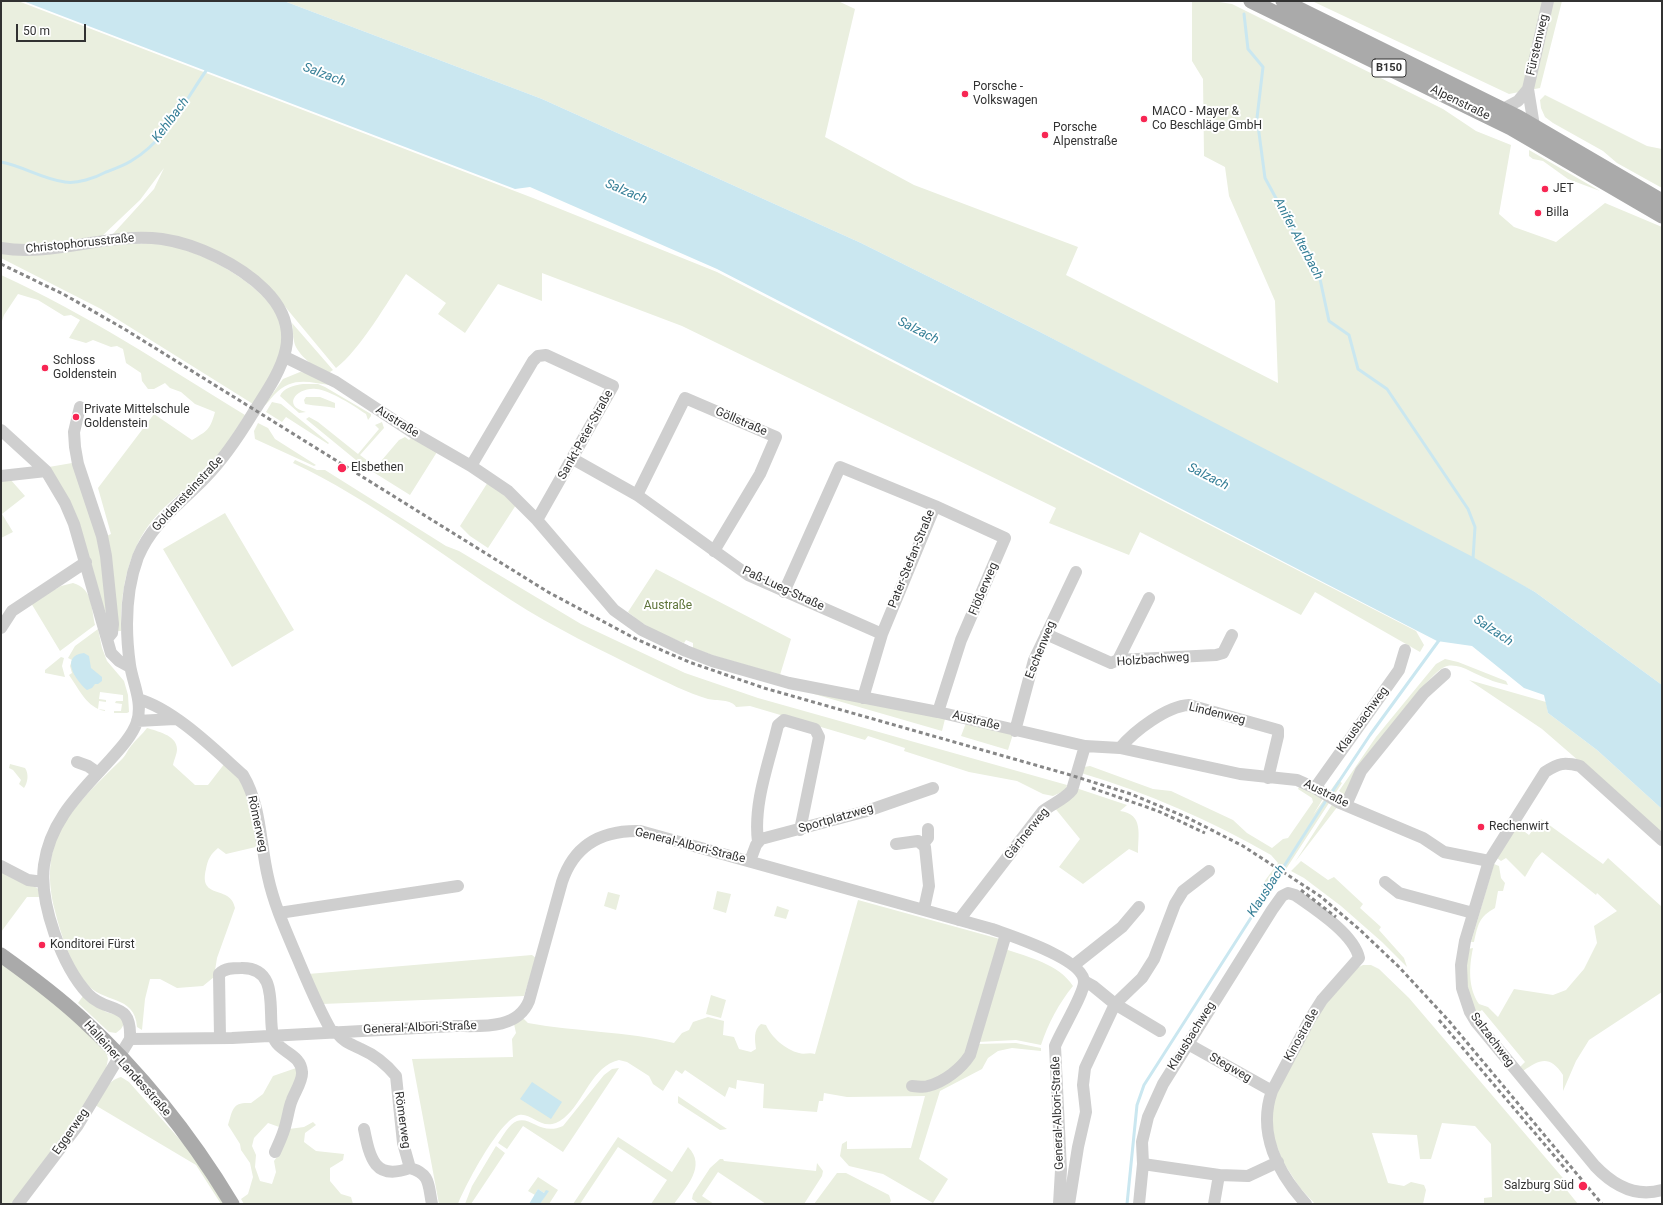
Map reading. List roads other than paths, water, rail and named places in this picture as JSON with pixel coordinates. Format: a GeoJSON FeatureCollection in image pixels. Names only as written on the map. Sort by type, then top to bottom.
{"type":"FeatureCollection","features":[{"type":"Feature","properties":{"kind":"main road","name":"Alpenstraße"},"geometry":{"type":"LineString","coordinates":[[1251,1],[1512,128],[1662,216]]}},
{"type":"Feature","properties":{"kind":"main road","name":"Alpenstraße"},"geometry":{"type":"LineString","coordinates":[[1283,1],[1503,109],[1662,201]]}},
{"type":"Feature","properties":{"kind":"main road","name":"Halleiner Landesstraße"},"geometry":{"type":"LineString","coordinates":[[1,955],[69,1008],[120,1057],[196,1148],[232,1204]]}},
{"type":"Feature","properties":{"kind":"street","name":"Fürstenweg"},"geometry":{"type":"LineString","coordinates":[[1534,126],[1528,89],[1548,1]]}},
{"type":"Feature","properties":{"kind":"street","name":"Fürstenweg"},"geometry":{"type":"LineString","coordinates":[[1503,109],[1518,101],[1528,89]]}},
{"type":"Feature","properties":{"kind":"street","name":"Christophorusstraße"},"geometry":{"type":"LineString","coordinates":[[1,248],[35,250],[135,238],[164,240],[192,248],[220,260],[246,274],[273,299],[283,314],[287,331],[285,357]]}},
{"type":"Feature","properties":{"kind":"street","name":"Sankt-Peter-Straße"},"geometry":{"type":"LineString","coordinates":[[472,466],[533,361],[538,356],[546,355],[612,386],[573,459],[537,520]]}},
{"type":"Feature","properties":{"kind":"street","name":"Austraße"},"geometry":{"type":"LineString","coordinates":[[285,357],[336,382],[398,424],[472,466],[508,491],[537,520],[610,606],[642,630],[670,645],[712,661],[790,683],[938,712],[1085,746],[1120,748],[1240,774],[1297,780],[1317,789],[1343,804],[1423,838],[1444,852],[1489,861]]}},
{"type":"Feature","properties":{"kind":"street","name":"Goldensteinstraße"},"geometry":{"type":"LineString","coordinates":[[137,721],[138,699],[130,667],[127,605],[130,582],[145,542],[165,514],[205,478],[233,444],[279,372],[285,357]]}},
{"type":"Feature","properties":{"kind":"street","name":"Göllstraße"},"geometry":{"type":"LineString","coordinates":[[637,495],[685,398],[776,437],[760,474],[714,551]]}},
{"type":"Feature","properties":{"kind":"street"},"geometry":{"type":"LineString","coordinates":[[80,407],[74,432],[75,447],[106,556],[113,624],[112,633],[107,639]]}},
{"type":"Feature","properties":{"kind":"street"},"geometry":{"type":"LineString","coordinates":[[1,430],[46,471],[65,503],[74,524],[91,578],[111,653],[119,661],[130,667]]}},
{"type":"Feature","properties":{"kind":"street","name":"Paß-Lueg-Straße"},"geometry":{"type":"LineString","coordinates":[[573,459],[637,495],[748,575],[882,634]]}},
{"type":"Feature","properties":{"kind":"street","name":"Pater-Stefan-Straße"},"geometry":{"type":"LineString","coordinates":[[784,592],[840,467],[935,506],[882,634]]}},
{"type":"Feature","properties":{"kind":"street"},"geometry":{"type":"LineString","coordinates":[[1,476],[46,471]]}},
{"type":"Feature","properties":{"kind":"street","name":"Flößerweg"},"geometry":{"type":"LineString","coordinates":[[935,506],[1006,538],[962,640],[938,712]]}},
{"type":"Feature","properties":{"kind":"street"},"geometry":{"type":"LineString","coordinates":[[1,628],[12,611],[86,562]]}},
{"type":"Feature","properties":{"kind":"street","name":"Eschenweg"},"geometry":{"type":"LineString","coordinates":[[1015,731],[1034,660],[1076,572]]}},
{"type":"Feature","properties":{"kind":"street"},"geometry":{"type":"LineString","coordinates":[[60,580],[91,578]]}},
{"type":"Feature","properties":{"kind":"street"},"geometry":{"type":"LineString","coordinates":[[1118,660],[1148,598]]}},
{"type":"Feature","properties":{"kind":"street"},"geometry":{"type":"LineString","coordinates":[[863,698],[882,634]]}},
{"type":"Feature","properties":{"kind":"street","name":"Holzbachweg"},"geometry":{"type":"LineString","coordinates":[[1046,634],[1111,663],[1118,660],[1216,655],[1223,653],[1232,635]]}},
{"type":"Feature","properties":{"kind":"street","name":"Klausbachweg"},"geometry":{"type":"LineString","coordinates":[[1317,789],[1399,670],[1405,650]]}},
{"type":"Feature","properties":{"kind":"street"},"geometry":{"type":"LineString","coordinates":[[1343,804],[1361,771],[1424,693],[1445,674]]}},
{"type":"Feature","properties":{"kind":"street","name":"Römerweg"},"geometry":{"type":"LineString","coordinates":[[138,699],[148,701],[191,728],[243,775],[257,810],[268,877],[279,914],[319,1009],[334,1032],[348,1044],[360,1048],[379,1059],[396,1076],[403,1143],[410,1168]]}},
{"type":"Feature","properties":{"kind":"street","name":"Lindenweg"},"geometry":{"type":"LineString","coordinates":[[1120,748],[1134,733],[1174,707],[1189,705],[1278,730],[1278,736],[1268,778]]}},
{"type":"Feature","properties":{"kind":"street"},"geometry":{"type":"LineString","coordinates":[[130,1039],[131,1026],[129,1018],[123,1012],[114,1007],[92,998],[76,979],[68,964],[46,904],[43,882],[46,835],[57,823],[65,803],[98,773],[118,751],[137,721],[176,719]]}},
{"type":"Feature","properties":{"kind":"street"},"geometry":{"type":"LineString","coordinates":[[750,861],[758,842],[756,826],[758,810],[778,725],[784,720],[815,729],[819,737],[800,830]]}},
{"type":"Feature","properties":{"kind":"street","name":"Gärtnerweg"},"geometry":{"type":"LineString","coordinates":[[959,920],[1043,811],[1068,795],[1072,790],[1085,746]]}},
{"type":"Feature","properties":{"kind":"street"},"geometry":{"type":"LineString","coordinates":[[77,762],[88,766],[98,773]]}},
{"type":"Feature","properties":{"kind":"street","name":"Salzachweg"},"geometry":{"type":"LineString","coordinates":[[1662,840],[1580,766],[1567,763],[1556,766],[1545,772],[1489,861],[1464,947],[1460,976],[1465,999],[1476,1022],[1604,1174],[1613,1182],[1629,1190],[1647,1193],[1662,1190]]}},
{"type":"Feature","properties":{"kind":"street","name":"Sportplatzweg"},"geometry":{"type":"LineString","coordinates":[[758,842],[761,839],[800,830],[934,788]]}},
{"type":"Feature","properties":{"kind":"street","name":"General-Albori-Straße"},"geometry":{"type":"LineString","coordinates":[[130,1039],[220,1038],[491,1026],[512,1020],[524,1010],[529,1001],[562,882],[569,865],[584,848],[603,835],[620,831],[640,830],[924,909],[1024,940],[1074,965]]}},
{"type":"Feature","properties":{"kind":"street"},"geometry":{"type":"LineString","coordinates":[[924,909],[929,886],[923,844],[928,838],[928,830]]}},
{"type":"Feature","properties":{"kind":"street"},"geometry":{"type":"LineString","coordinates":[[896,844],[915,841],[923,844]]}},
{"type":"Feature","properties":{"kind":"street"},"geometry":{"type":"LineString","coordinates":[[1,866],[28,880],[43,882]]}},
{"type":"Feature","properties":{"kind":"street"},"geometry":{"type":"LineString","coordinates":[[1069,1204],[1078,1147],[1086,1112],[1083,1085],[1085,1068],[1115,1004],[1149,969],[1175,904],[1183,891],[1209,871]]}},
{"type":"Feature","properties":{"kind":"street"},"geometry":{"type":"LineString","coordinates":[[1385,882],[1399,893],[1473,913]]}},
{"type":"Feature","properties":{"kind":"street"},"geometry":{"type":"LineString","coordinates":[[279,914],[458,886]]}},
{"type":"Feature","properties":{"kind":"street","name":"Klausbachweg"},"geometry":{"type":"LineString","coordinates":[[1139,1204],[1143,1164],[1142,1142],[1148,1117],[1163,1084],[1272,910],[1282,896],[1288,893],[1295,895]]}},
{"type":"Feature","properties":{"kind":"street","name":"Kinostraße"},"geometry":{"type":"LineString","coordinates":[[1295,895],[1352,942],[1358,950],[1359,958],[1322,1000],[1310,1019],[1272,1091],[1268,1103],[1265,1124],[1269,1142],[1278,1162],[1296,1194],[1306,1204]]}},
{"type":"Feature","properties":{"kind":"street"},"geometry":{"type":"LineString","coordinates":[[1139,907],[1122,927],[1074,965],[1080,971],[1084,981],[1093,986],[1115,1004],[1160,1031]]}},
{"type":"Feature","properties":{"kind":"street"},"geometry":{"type":"LineString","coordinates":[[912,1086],[927,1087],[939,1082],[959,1068],[970,1055],[1006,934]]}},
{"type":"Feature","properties":{"kind":"street"},"geometry":{"type":"LineString","coordinates":[[220,1038],[218,980],[222,971],[233,968],[256,970],[264,978],[272,999],[273,1035],[278,1046],[298,1059],[303,1074],[292,1100],[286,1125],[276,1152]]}},
{"type":"Feature","properties":{"kind":"street","name":"General-Albori-Straße"},"geometry":{"type":"LineString","coordinates":[[1059,1204],[1061,1170],[1055,1046],[1062,1029],[1082,992],[1084,981]]}},
{"type":"Feature","properties":{"kind":"street","name":"Eggerweg"},"geometry":{"type":"LineString","coordinates":[[18,1204],[78,1125],[130,1039]]}},
{"type":"Feature","properties":{"kind":"street","name":"Stegweg"},"geometry":{"type":"LineString","coordinates":[[1188,1044],[1272,1091]]}},
{"type":"Feature","properties":{"kind":"street"},"geometry":{"type":"LineString","coordinates":[[364,1129],[371,1155],[377,1166],[385,1172],[392,1173],[410,1168],[421,1171],[425,1174],[432,1204]]}},
{"type":"Feature","properties":{"kind":"street"},"geometry":{"type":"LineString","coordinates":[[1143,1164],[1219,1175],[1248,1176],[1278,1162]]}},
{"type":"Feature","properties":{"kind":"street"},"geometry":{"type":"LineString","coordinates":[[1214,1204],[1219,1175]]}},
{"type":"Feature","properties":{"kind":"water","name":"Salzach"},"geometry":{"type":"Polygon","coordinates":[[[23,1],[284,1],[542,99],[861,243],[1040,332],[1473,557],[1535,592],[1662,685],[1662,809],[1597,750],[1548,713],[1544,695],[1524,688],[1472,646],[1437,641],[717,269],[530,187],[515,189],[23,1]]]}},
{"type":"Feature","properties":{"kind":"water"},"geometry":{"type":"Polygon","coordinates":[[[84,653],[89,656],[91,668],[102,677],[102,681],[87,690],[78,681],[71,664],[72,659],[76,655],[84,653]]]}},
{"type":"Feature","properties":{"kind":"water"},"geometry":{"type":"Polygon","coordinates":[[[532,1082],[562,1102],[551,1119],[520,1099],[532,1082]]]}},
{"type":"Feature","properties":{"kind":"water"},"geometry":{"type":"Polygon","coordinates":[[[538,1189],[544,1193],[546,1190],[549,1191],[540,1204],[529,1204],[538,1189]]]}},
{"type":"Feature","properties":{"kind":"waterway","name":"Anifer Alterbach"},"geometry":{"type":"LineString","coordinates":[[1244,14],[1248,49],[1263,67],[1257,118],[1265,178],[1320,279],[1329,321],[1349,335],[1358,369],[1387,389],[1468,509],[1475,527],[1473,559]]}},
{"type":"Feature","properties":{"kind":"waterway","name":"Kehlbach"},"geometry":{"type":"LineString","coordinates":[[1,162],[17,166],[48,178],[65,182],[80,181],[91,178],[122,166],[144,152],[165,131],[208,68]]}},
{"type":"Feature","properties":{"kind":"waterway","name":"Klausbach"},"geometry":{"type":"LineString","coordinates":[[1330,795],[1370,735],[1440,639]]}},
{"type":"Feature","properties":{"kind":"waterway","name":"Klausbach"},"geometry":{"type":"LineString","coordinates":[[1127,1204],[1137,1105],[1144,1085],[1327,799]]}},
{"type":"Feature","properties":{"kind":"railway"},"geometry":{"type":"LineString","coordinates":[[1,264],[65,295],[126,330],[548,592],[636,639],[689,662],[764,688],[1067,774],[1131,794],[1188,818],[1243,846],[1320,896],[1359,929],[1399,967],[1449,1021],[1602,1204]]}},
{"type":"Feature","properties":{"kind":"railway"},"geometry":{"type":"LineString","coordinates":[[1092,788],[1158,811],[1205,833]]}},
{"type":"Feature","properties":{"kind":"railway"},"geometry":{"type":"LineString","coordinates":[[1301,890],[1336,917]]}},
{"type":"Feature","properties":{"kind":"railway"},"geometry":{"type":"LineString","coordinates":[[1439,1020],[1568,1172]]}},
{"type":"Feature","properties":{"kind":"place","name":"Porsche - Volkswagen"},"geometry":{"type":"Point","coordinates":[965,94]}},
{"type":"Feature","properties":{"kind":"place","name":"MACO - Mayer & Co Beschläge GmbH"},"geometry":{"type":"Point","coordinates":[1144,119]}},
{"type":"Feature","properties":{"kind":"place","name":"Porsche Alpenstraße"},"geometry":{"type":"Point","coordinates":[1045,135]}},
{"type":"Feature","properties":{"kind":"place","name":"JET"},"geometry":{"type":"Point","coordinates":[1545,189]}},
{"type":"Feature","properties":{"kind":"place","name":"Billa"},"geometry":{"type":"Point","coordinates":[1538,213]}},
{"type":"Feature","properties":{"kind":"place","name":"Schloss Goldenstein"},"geometry":{"type":"Point","coordinates":[45,368]}},
{"type":"Feature","properties":{"kind":"place","name":"Private Mittelschule Goldenstein"},"geometry":{"type":"Point","coordinates":[76,417]}},
{"type":"Feature","properties":{"kind":"place","name":"Elsbethen"},"geometry":{"type":"Point","coordinates":[342,468]}},
{"type":"Feature","properties":{"kind":"place","name":"Rechenwirt"},"geometry":{"type":"Point","coordinates":[1481,827]}},
{"type":"Feature","properties":{"kind":"place","name":"Konditorei Fürst"},"geometry":{"type":"Point","coordinates":[42,945]}},
{"type":"Feature","properties":{"kind":"place","name":"Salzburg Süd"},"geometry":{"type":"Point","coordinates":[1583,1186]}}]}
